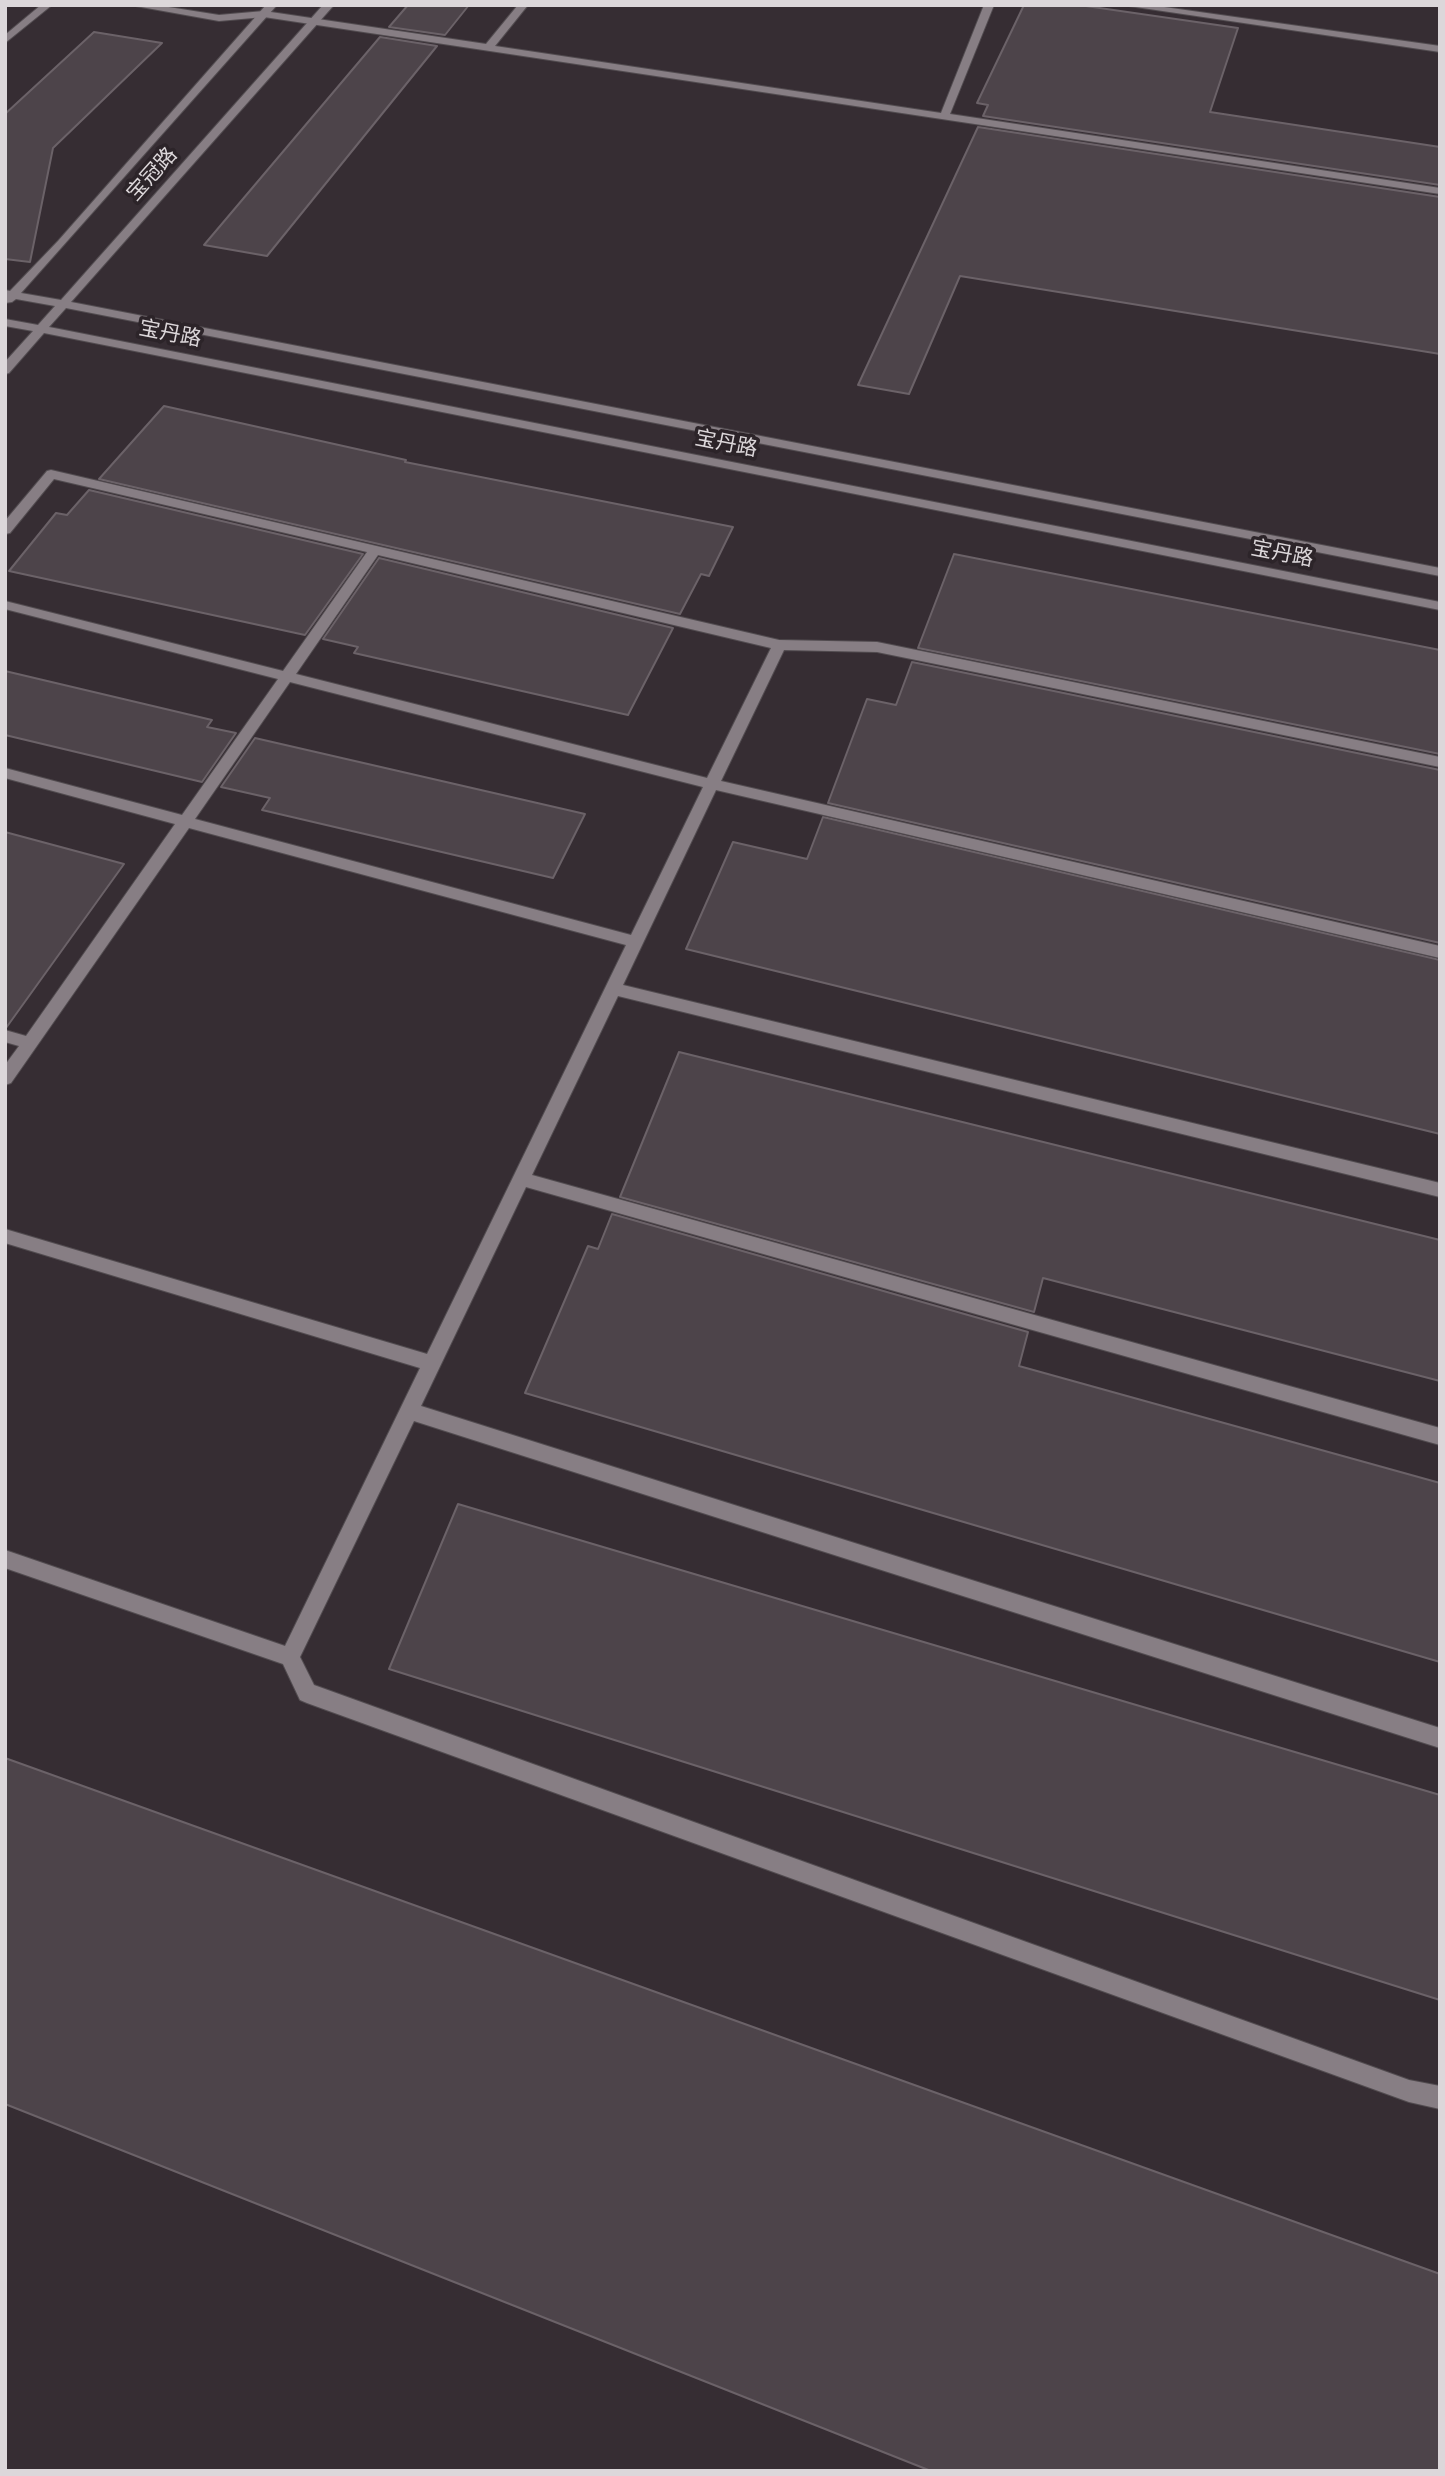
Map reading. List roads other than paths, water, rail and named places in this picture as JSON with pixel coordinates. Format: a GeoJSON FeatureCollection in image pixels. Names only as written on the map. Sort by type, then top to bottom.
{"type":"FeatureCollection","features":[{"type":"Feature","properties":{"kind":"street"},"geometry":{"type":"LineString","coordinates":[[5,40],[47,5]]}},
{"type":"Feature","properties":{"kind":"street"},"geometry":{"type":"LineString","coordinates":[[135,5],[219,18],[268,10],[314,22],[1440,191]]}},
{"type":"Feature","properties":{"kind":"street","name":"宝冠路"},"geometry":{"type":"LineString","coordinates":[[5,370],[329,5]]}},
{"type":"Feature","properties":{"kind":"street"},"geometry":{"type":"LineString","coordinates":[[488,48],[523,5]]}},
{"type":"Feature","properties":{"kind":"street"},"geometry":{"type":"LineString","coordinates":[[944,117],[989,5]]}},
{"type":"Feature","properties":{"kind":"street"},"geometry":{"type":"LineString","coordinates":[[1126,5],[1440,49]]}},
{"type":"Feature","properties":{"kind":"street","name":"宝冠路"},"geometry":{"type":"LineString","coordinates":[[8,297],[62,243],[268,10]]}},
{"type":"Feature","properties":{"kind":"street","name":"宝丹路"},"geometry":{"type":"LineString","coordinates":[[8,297],[63,304],[1440,572]]}},
{"type":"Feature","properties":{"kind":"street","name":"宝丹路"},"geometry":{"type":"LineString","coordinates":[[5,322],[1440,606]]}},
{"type":"Feature","properties":{"kind":"street"},"geometry":{"type":"LineString","coordinates":[[5,530],[51,474],[779,645],[877,648],[1440,762]]}},
{"type":"Feature","properties":{"kind":"street"},"geometry":{"type":"LineString","coordinates":[[5,1078],[376,549]]}},
{"type":"Feature","properties":{"kind":"street"},"geometry":{"type":"LineString","coordinates":[[5,605],[711,784],[1440,951]]}},
{"type":"Feature","properties":{"kind":"street"},"geometry":{"type":"LineString","coordinates":[[290,1657],[779,645]]}},
{"type":"Feature","properties":{"kind":"street"},"geometry":{"type":"LineString","coordinates":[[5,773],[635,942]]}},
{"type":"Feature","properties":{"kind":"street"},"geometry":{"type":"LineString","coordinates":[[612,988],[1440,1190]]}},
{"type":"Feature","properties":{"kind":"street"},"geometry":{"type":"LineString","coordinates":[[5,1036],[30,1043]]}},
{"type":"Feature","properties":{"kind":"street"},"geometry":{"type":"LineString","coordinates":[[521,1179],[1440,1437]]}},
{"type":"Feature","properties":{"kind":"street"},"geometry":{"type":"LineString","coordinates":[[5,1236],[431,1363]]}},
{"type":"Feature","properties":{"kind":"street"},"geometry":{"type":"LineString","coordinates":[[409,1411],[1440,1738]]}},
{"type":"Feature","properties":{"kind":"street"},"geometry":{"type":"LineString","coordinates":[[5,1559],[290,1657],[307,1693],[1409,2091],[1440,2098]]}}]}
